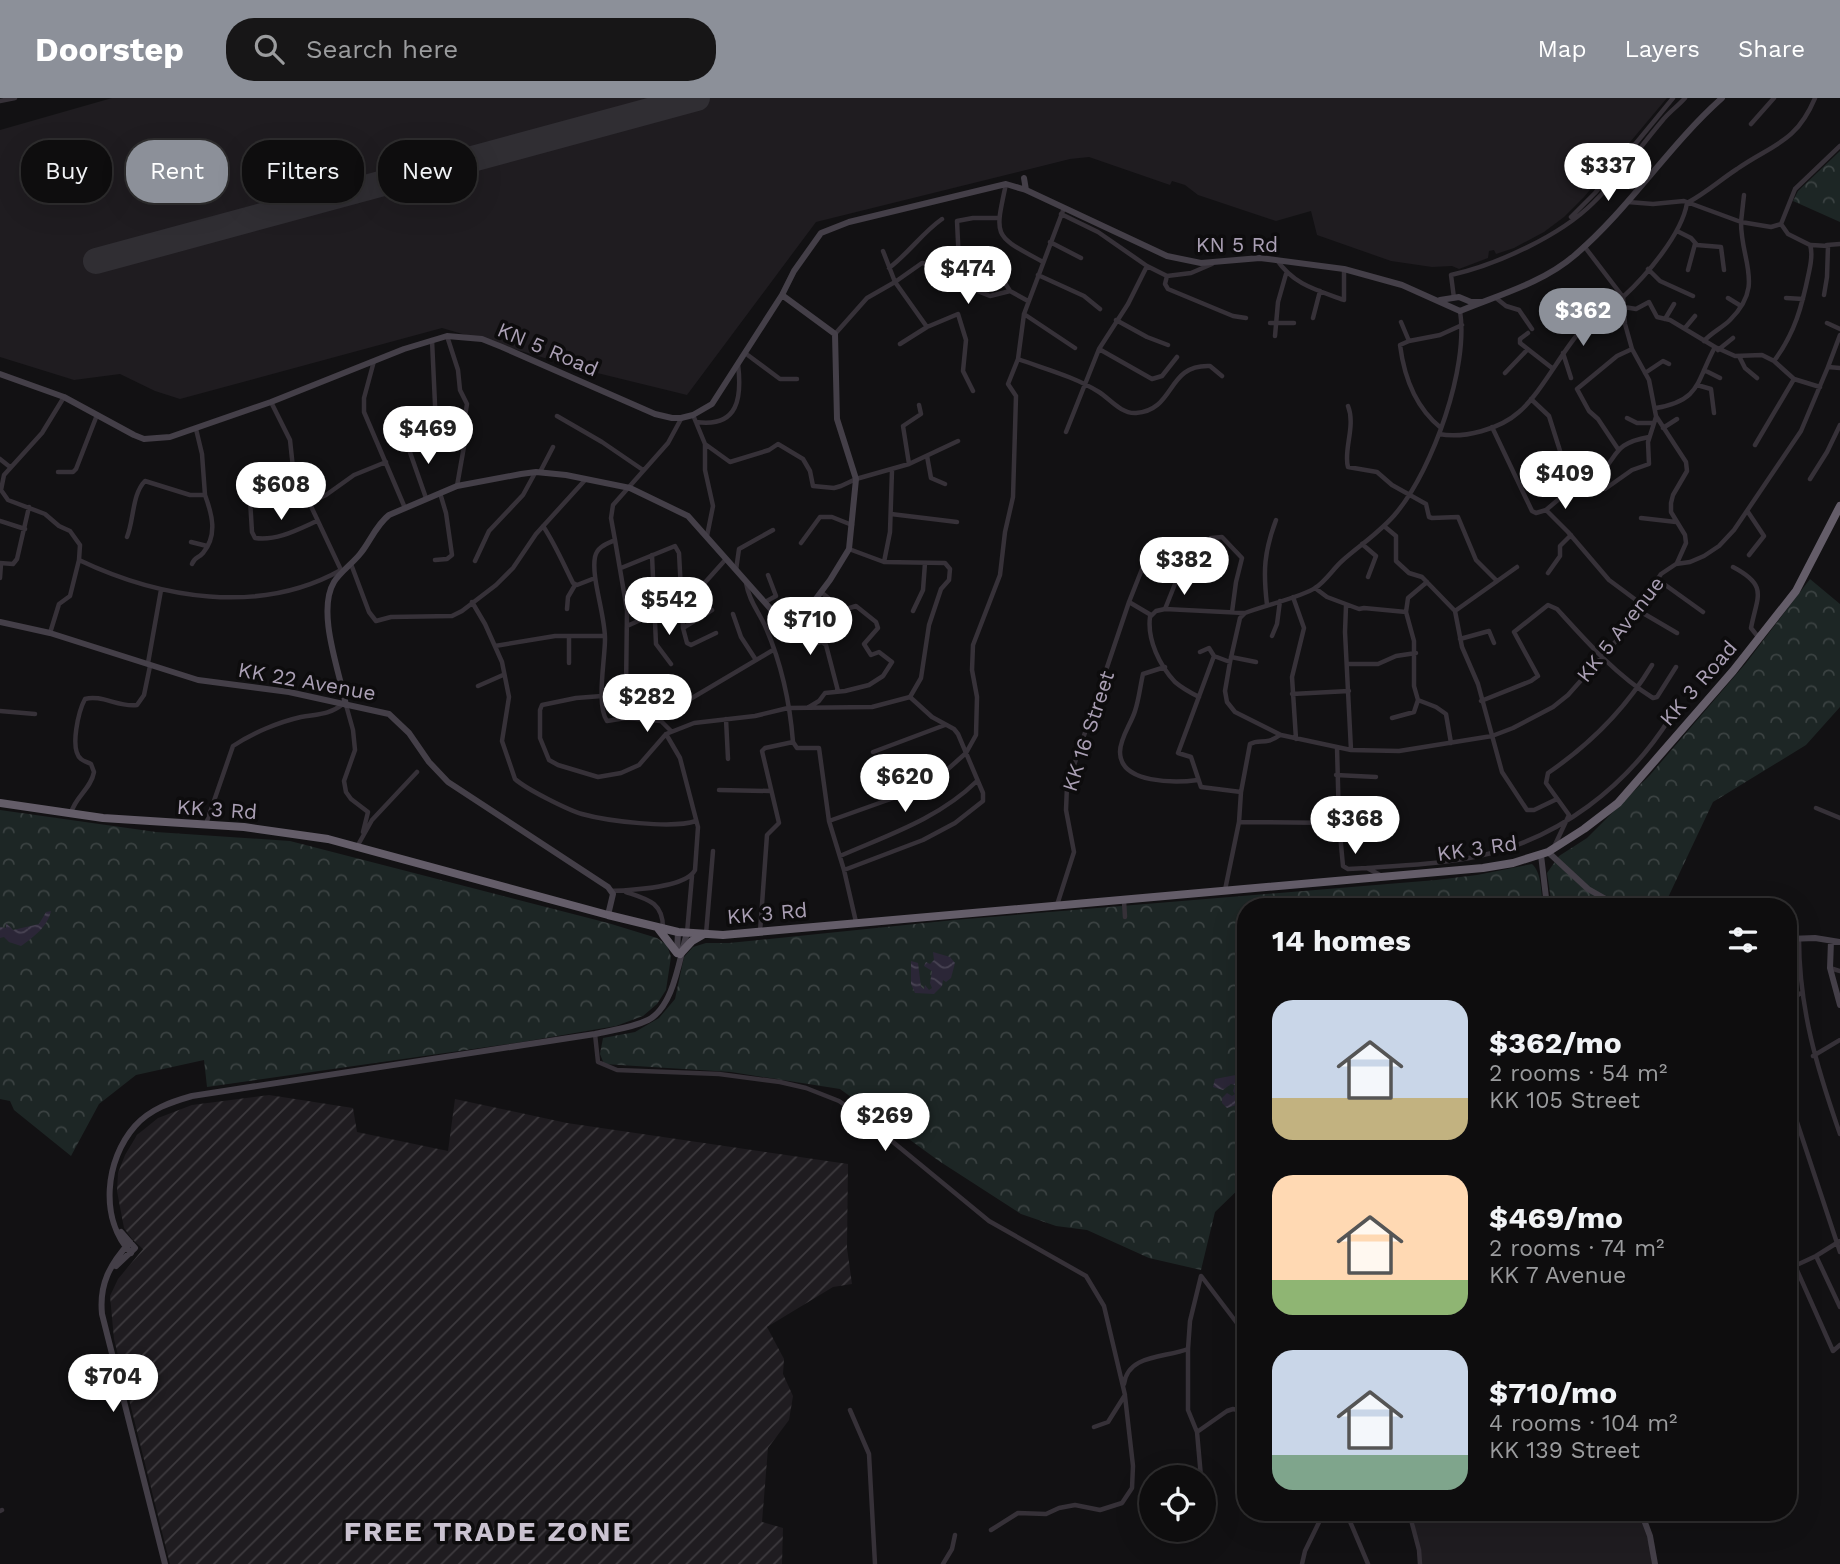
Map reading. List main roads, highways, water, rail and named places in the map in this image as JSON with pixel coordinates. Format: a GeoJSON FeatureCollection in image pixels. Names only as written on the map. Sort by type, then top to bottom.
{"type":"FeatureCollection","features":[{"type":"Feature","properties":{"kind":"highway","name":"KK 3 Road"},"geometry":{"type":"LineString","coordinates":[[1547,852],[1618,803],[1760,638],[1796,591],[1840,506]]}},
{"type":"Feature","properties":{"kind":"highway","name":"KK 3 Rd"},"geometry":{"type":"LineString","coordinates":[[0,803],[71,814],[281,831],[358,845],[608,915],[660,928],[705,934],[760,933],[1483,869],[1547,852]]}},
{"type":"Feature","properties":{"kind":"highway"},"geometry":{"type":"LineString","coordinates":[[660,928],[679,953],[705,934]]}},
{"type":"Feature","properties":{"kind":"main road"},"geometry":{"type":"LineString","coordinates":[[1453,298],[1450,305],[1458,310],[1496,298],[1551,272],[1584,246],[1627,202],[1667,153],[1722,98]]}},
{"type":"Feature","properties":{"kind":"main road"},"geometry":{"type":"LineString","coordinates":[[1024,178],[1026,190]]}},
{"type":"Feature","properties":{"kind":"main road","name":"KN 5 Rd"},"geometry":{"type":"LineString","coordinates":[[1006,184],[1026,190],[1063,211],[1112,229],[1158,252],[1181,260],[1201,263],[1249,258],[1276,259],[1344,269],[1392,282],[1458,310]]}},
{"type":"Feature","properties":{"kind":"main road","name":"KN 5 Road"},"geometry":{"type":"LineString","coordinates":[[0,374],[64,397],[145,439],[159,439],[196,429],[374,360],[447,336],[482,339],[655,414],[695,418],[712,404],[821,233],[834,226],[1006,184]]}},
{"type":"Feature","properties":{"kind":"main road"},"geometry":{"type":"LineString","coordinates":[[345,705],[328,616],[334,582],[351,564],[383,520],[457,486],[538,472],[630,488],[688,516],[776,615],[783,617],[802,613],[821,592],[849,549],[856,479],[837,419],[835,334],[782,295]]}},
{"type":"Feature","properties":{"kind":"main road","name":"KN 5 Rd"},"geometry":{"type":"LineString","coordinates":[[1438,300],[1453,298],[1486,302]]}},
{"type":"Feature","properties":{"kind":"main road"},"geometry":{"type":"LineString","coordinates":[[1458,310],[1465,304],[1463,299]]}},
{"type":"Feature","properties":{"kind":"main road","name":"KK 22 Avenue"},"geometry":{"type":"LineString","coordinates":[[0,622],[51,634],[198,680],[289,692],[390,714],[409,733],[429,762],[448,782],[574,863],[612,891],[608,915]]}},
{"type":"Feature","properties":{"kind":"main road"},"geometry":{"type":"LineString","coordinates":[[1547,852],[1547,898]]}},
{"type":"Feature","properties":{"kind":"main road"},"geometry":{"type":"LineString","coordinates":[[1547,852],[1588,889],[1604,898]]}},
{"type":"Feature","properties":{"kind":"main road"},"geometry":{"type":"LineString","coordinates":[[111,1270],[131,1253],[117,1228],[109,1195],[114,1163],[125,1139],[136,1125],[169,1102],[192,1096],[595,1034],[648,1020],[659,1013],[673,987],[682,932]]}},
{"type":"Feature","properties":{"kind":"main road"},"geometry":{"type":"LineString","coordinates":[[1797,938],[1840,942]]}},
{"type":"Feature","properties":{"kind":"main road"},"geometry":{"type":"LineString","coordinates":[[1832,941],[1830,968],[1840,1004]]}},
{"type":"Feature","properties":{"kind":"main road"},"geometry":{"type":"LineString","coordinates":[[127,1244],[105,1278],[100,1294],[102,1314],[165,1564]]}},
{"type":"Feature","properties":{"kind":"main road"},"geometry":{"type":"LineString","coordinates":[[1644,1521],[1655,1564]]}},
{"type":"Feature","properties":{"kind":"water"},"geometry":{"type":"Polygon","coordinates":[[[51,911],[43,927],[21,946],[4,937],[0,938],[0,927],[6,928],[6,923],[13,930],[39,924],[46,912],[51,911]]]}},
{"type":"Feature","properties":{"kind":"water"},"geometry":{"type":"Polygon","coordinates":[[[933,952],[950,957],[955,963],[951,978],[946,982],[943,980],[942,986],[934,994],[915,993],[911,984],[911,961],[918,963],[921,987],[924,989],[925,985],[929,990],[932,988],[932,971],[924,966],[926,962],[930,964],[934,960],[933,952]]]}},
{"type":"Feature","properties":{"kind":"water"},"geometry":{"type":"Polygon","coordinates":[[[1237,1075],[1237,1105],[1227,1108],[1222,1103],[1222,1098],[1227,1093],[1232,1096],[1235,1094],[1235,1085],[1231,1084],[1223,1090],[1213,1087],[1215,1079],[1237,1075]]]}},
{"type":"Feature","properties":{"kind":"district","name":"FREE TRADE ZONE"},"geometry":{"type":"Point","coordinates":[488,1531]}}]}
